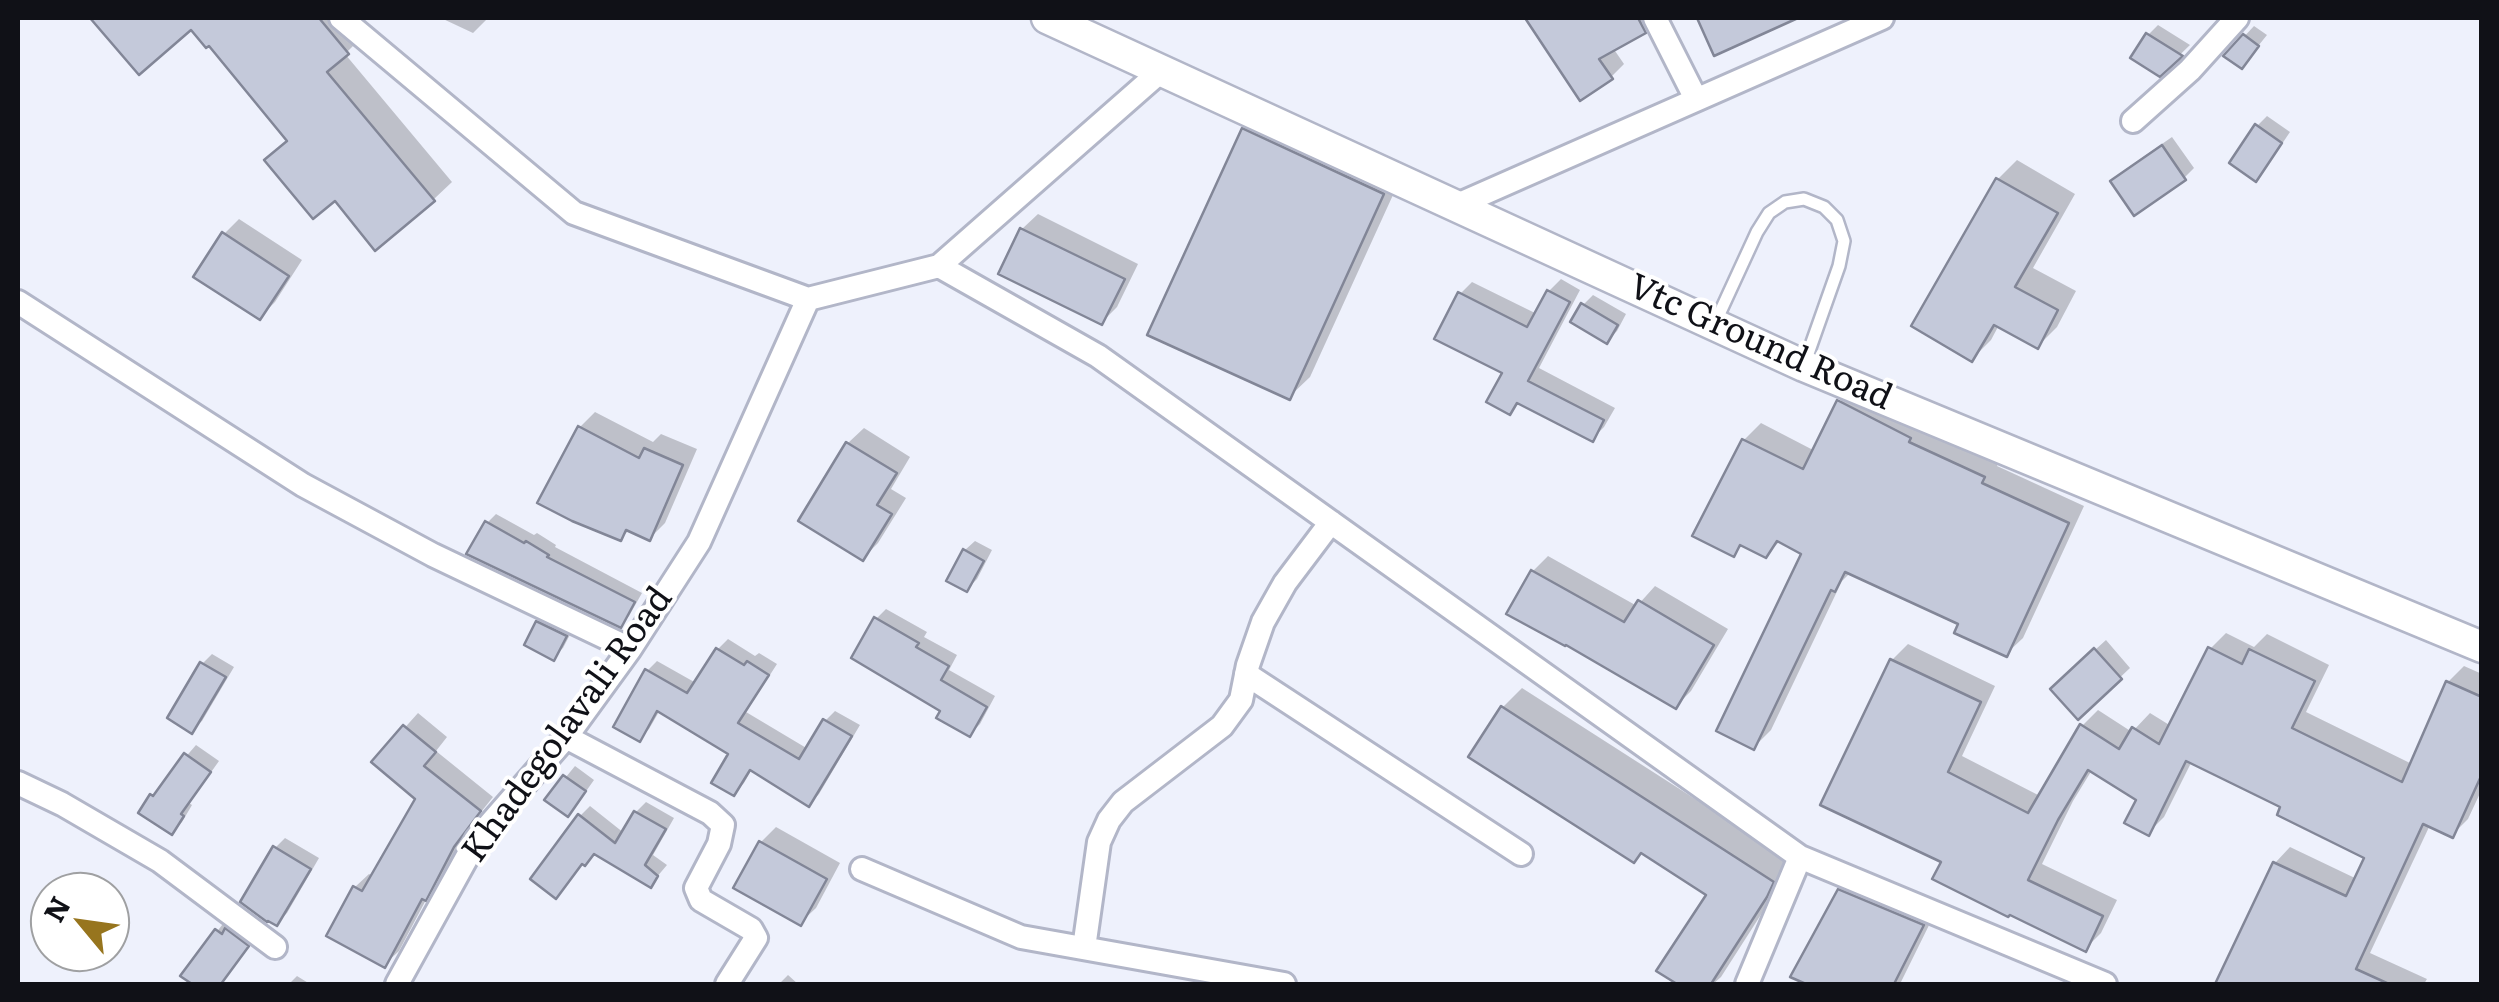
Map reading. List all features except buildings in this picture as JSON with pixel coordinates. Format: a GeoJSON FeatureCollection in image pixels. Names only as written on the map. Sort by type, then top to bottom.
{"type":"FeatureCollection","features":[{"type":"Feature","properties":{"kind":"street"},"geometry":{"type":"LineString","coordinates":[[342,18],[574,213],[808,299],[939,266],[1161,71]]}},
{"type":"Feature","properties":{"kind":"street","name":"Vtc Ground Road"},"geometry":{"type":"LineString","coordinates":[[1047,18],[1804,366],[2482,647]]}},
{"type":"Feature","properties":{"kind":"street"},"geometry":{"type":"LineString","coordinates":[[1655,18],[1696,99]]}},
{"type":"Feature","properties":{"kind":"street"},"geometry":{"type":"LineString","coordinates":[[1455,206],[1882,18]]}},
{"type":"Feature","properties":{"kind":"street"},"geometry":{"type":"LineString","coordinates":[[2133,121],[2190,70],[2238,18]]}},
{"type":"Feature","properties":{"kind":"street"},"geometry":{"type":"LineString","coordinates":[[939,266],[1098,356],[1800,857],[2104,984]]}},
{"type":"Feature","properties":{"kind":"street","name":"Khadegolavali Road"},"geometry":{"type":"LineString","coordinates":[[397,984],[477,839],[566,737],[700,542],[808,299]]}},
{"type":"Feature","properties":{"kind":"street"},"geometry":{"type":"LineString","coordinates":[[18,302],[303,485],[434,555],[630,649]]}},
{"type":"Feature","properties":{"kind":"street"},"geometry":{"type":"LineString","coordinates":[[1084,948],[1099,842],[1109,820],[1124,802],[1222,726],[1241,700],[1264,622],[1331,522]]}},
{"type":"Feature","properties":{"kind":"street"},"geometry":{"type":"LineString","coordinates":[[1246,674],[1521,854]]}},
{"type":"Feature","properties":{"kind":"street"},"geometry":{"type":"LineString","coordinates":[[566,737],[710,813],[723,824],[720,844],[696,888],[701,900],[751,929],[756,938],[727,984]]}},
{"type":"Feature","properties":{"kind":"street"},"geometry":{"type":"LineString","coordinates":[[18,783],[160,861],[275,947]]}},
{"type":"Feature","properties":{"kind":"street"},"geometry":{"type":"LineString","coordinates":[[1747,984],[1800,857]]}},
{"type":"Feature","properties":{"kind":"street"},"geometry":{"type":"LineString","coordinates":[[862,869],[1020,937],[1284,984]]}},
{"type":"Feature","properties":{"kind":"lane"},"geometry":{"type":"LineString","coordinates":[[1714,325],[1769,213],[1785,202],[1804,198],[1824,207],[1836,220],[1844,241],[1804,366]]}}]}
